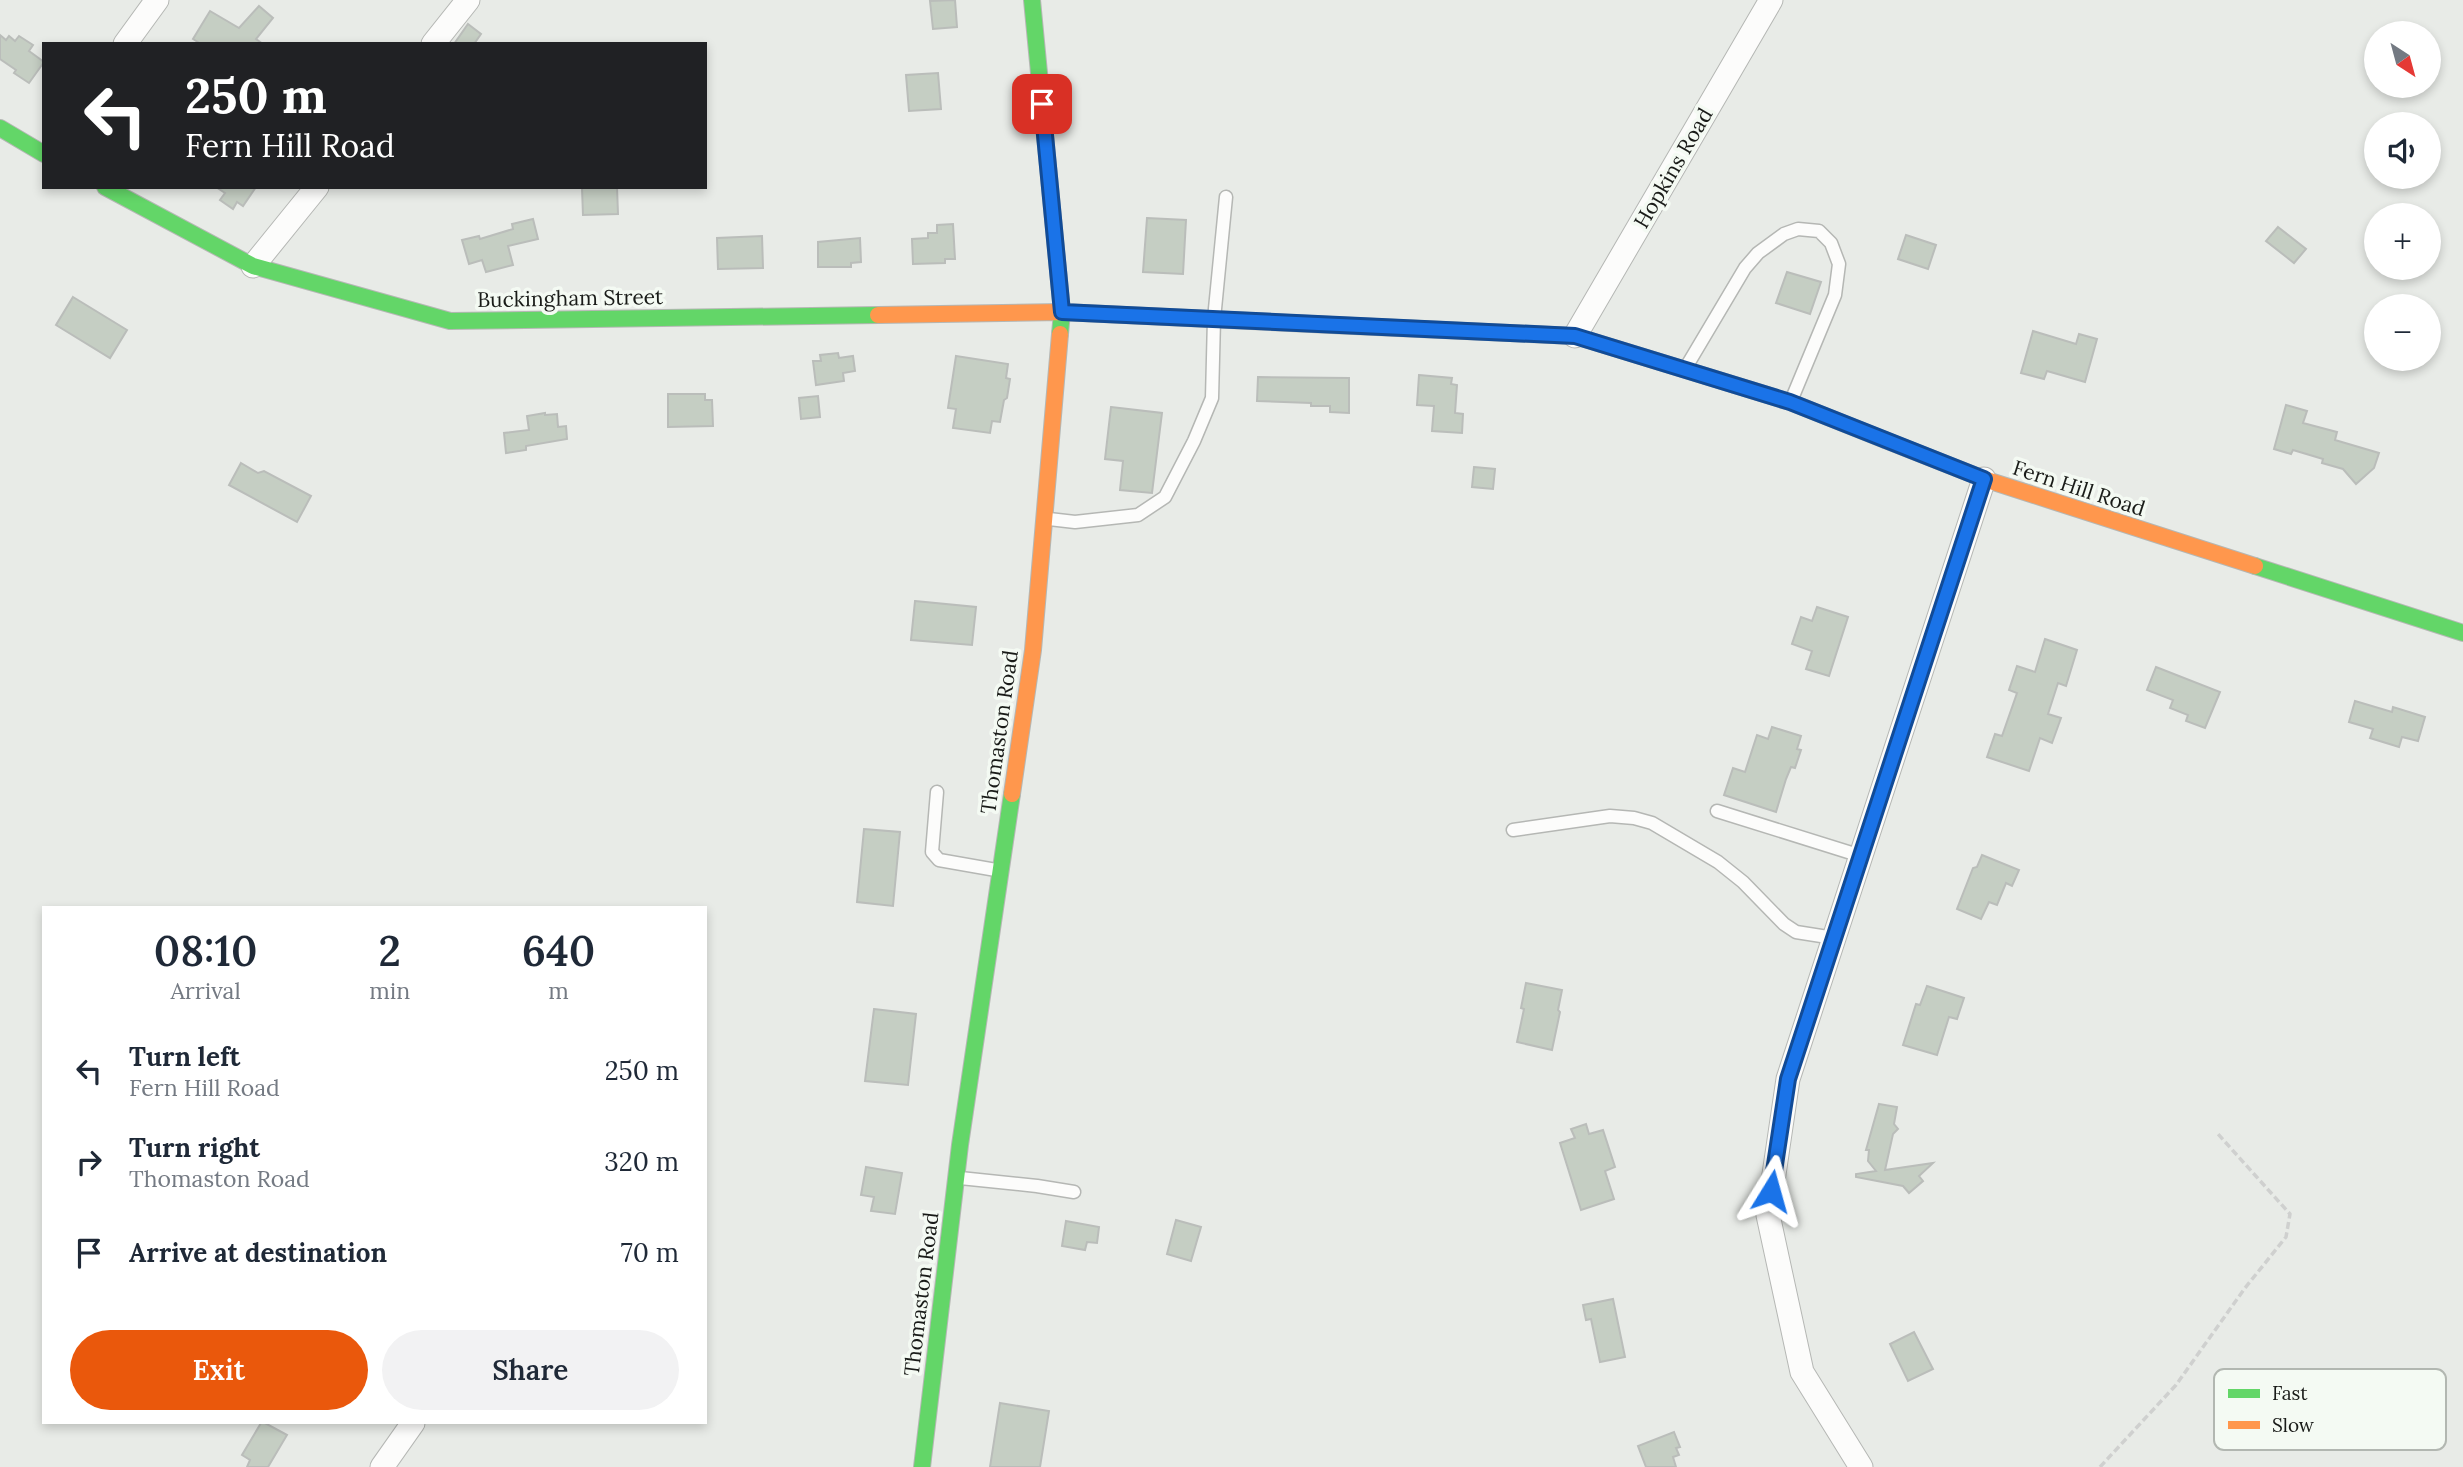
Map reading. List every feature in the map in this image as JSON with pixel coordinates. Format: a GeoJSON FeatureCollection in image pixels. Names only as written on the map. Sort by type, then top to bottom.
{"type":"FeatureCollection","features":[{"type":"Feature","properties":{"kind":"main road","name":"Thomaston Road"},"geometry":{"type":"LineString","coordinates":[[922,1467],[956,1178],[1032,650],[1062,312],[1032,0]]}},
{"type":"Feature","properties":{"kind":"main road"},"geometry":{"type":"LineString","coordinates":[[0,128],[42,153]]}},
{"type":"Feature","properties":{"kind":"main road","name":"Buckingham Street"},"geometry":{"type":"LineString","coordinates":[[109,189],[253,267],[450,321],[1062,312]]}},
{"type":"Feature","properties":{"kind":"main road","name":"Fern Hill Road"},"geometry":{"type":"LineString","coordinates":[[1062,312],[1575,336],[1790,402],[1984,479],[2463,633]]}},
{"type":"Feature","properties":{"kind":"street"},"geometry":{"type":"LineString","coordinates":[[126,42],[157,0]]}},
{"type":"Feature","properties":{"kind":"street"},"geometry":{"type":"LineString","coordinates":[[435,42],[468,0]]}},
{"type":"Feature","properties":{"kind":"street","name":"Hopkins Road"},"geometry":{"type":"LineString","coordinates":[[1575,336],[1771,0]]}},
{"type":"Feature","properties":{"kind":"street"},"geometry":{"type":"LineString","coordinates":[[253,267],[315,189]]}},
{"type":"Feature","properties":{"kind":"street"},"geometry":{"type":"LineString","coordinates":[[1861,1467],[1802,1372],[1768,1215],[1788,1079],[1984,479]]}},
{"type":"Feature","properties":{"kind":"street"},"geometry":{"type":"LineString","coordinates":[[382,1467],[411,1424]]}},
{"type":"Feature","properties":{"kind":"lane"},"geometry":{"type":"LineString","coordinates":[[1044,518],[1075,522],[1138,515],[1165,497],[1194,441],[1212,398],[1213,319],[1226,197]]}},
{"type":"Feature","properties":{"kind":"lane"},"geometry":{"type":"LineString","coordinates":[[1685,369],[1745,268],[1758,253],[1791,231],[1819,231],[1831,243],[1839,264],[1835,295],[1790,402]]}},
{"type":"Feature","properties":{"kind":"lane"},"geometry":{"type":"LineString","coordinates":[[937,792],[932,852],[939,860],[1000,871]]}},
{"type":"Feature","properties":{"kind":"lane"},"geometry":{"type":"LineString","coordinates":[[1717,811],[1861,856]]}},
{"type":"Feature","properties":{"kind":"lane"},"geometry":{"type":"LineString","coordinates":[[1513,830],[1610,816],[1652,823],[1718,862],[1796,932],[1834,938]]}},
{"type":"Feature","properties":{"kind":"lane"},"geometry":{"type":"LineString","coordinates":[[956,1178],[1074,1192]]}},
{"type":"Feature","properties":{"kind":"path"},"geometry":{"type":"LineString","coordinates":[[2100,1467],[2176,1385],[2245,1288],[2286,1237],[2290,1214],[2218,1134]]}},
{"type":"Feature","properties":{"kind":"building"},"geometry":{"type":"Polygon","coordinates":[[[955,0],[957,27],[933,29],[930,1],[955,0]]]}},
{"type":"Feature","properties":{"kind":"building"},"geometry":{"type":"Polygon","coordinates":[[[259,6],[273,18],[256,39],[260,42],[198,42],[193,39],[210,11],[239,28],[259,6]]]}},
{"type":"Feature","properties":{"kind":"building"},"geometry":{"type":"Polygon","coordinates":[[[468,24],[481,34],[475,42],[455,42],[468,24]]]}},
{"type":"Feature","properties":{"kind":"building"},"geometry":{"type":"Polygon","coordinates":[[[0,35],[6,40],[9,36],[15,41],[19,36],[33,45],[29,51],[42,61],[42,65],[29,83],[0,59],[0,35]]]}},
{"type":"Feature","properties":{"kind":"building"},"geometry":{"type":"Polygon","coordinates":[[[938,73],[941,109],[909,111],[906,75],[938,73]]]}},
{"type":"Feature","properties":{"kind":"building"},"geometry":{"type":"Polygon","coordinates":[[[219,189],[255,189],[243,206],[237,202],[233,209],[220,200],[225,193],[219,189]]]}},
{"type":"Feature","properties":{"kind":"building"},"geometry":{"type":"Polygon","coordinates":[[[582,189],[617,189],[618,214],[583,215],[582,189]]]}},
{"type":"Feature","properties":{"kind":"building"},"geometry":{"type":"Polygon","coordinates":[[[1147,218],[1186,220],[1183,274],[1143,272],[1147,218]]]}},
{"type":"Feature","properties":{"kind":"building"},"geometry":{"type":"Polygon","coordinates":[[[533,219],[538,239],[508,246],[513,265],[486,272],[482,260],[469,264],[462,240],[479,236],[480,239],[513,229],[512,224],[533,219]]]}},
{"type":"Feature","properties":{"kind":"building"},"geometry":{"type":"Polygon","coordinates":[[[953,224],[955,259],[945,259],[945,263],[913,264],[912,239],[928,238],[928,233],[937,233],[937,225],[953,224]]]}},
{"type":"Feature","properties":{"kind":"building"},"geometry":{"type":"Polygon","coordinates":[[[2278,227],[2306,249],[2294,263],[2266,241],[2278,227]]]}},
{"type":"Feature","properties":{"kind":"building"},"geometry":{"type":"Polygon","coordinates":[[[1906,235],[1936,245],[1928,269],[1898,259],[1906,235]]]}},
{"type":"Feature","properties":{"kind":"building"},"geometry":{"type":"Polygon","coordinates":[[[762,236],[763,268],[718,269],[717,238],[762,236]]]}},
{"type":"Feature","properties":{"kind":"building"},"geometry":{"type":"Polygon","coordinates":[[[860,238],[861,262],[851,263],[851,267],[818,267],[818,242],[860,238]]]}},
{"type":"Feature","properties":{"kind":"building"},"geometry":{"type":"Polygon","coordinates":[[[1787,272],[1821,282],[1810,314],[1776,303],[1787,272]]]}},
{"type":"Feature","properties":{"kind":"building"},"geometry":{"type":"Polygon","coordinates":[[[73,297],[127,330],[110,358],[56,325],[73,297]]]}},
{"type":"Feature","properties":{"kind":"building"},"geometry":{"type":"Polygon","coordinates":[[[2033,331],[2076,344],[2079,334],[2097,339],[2085,382],[2047,371],[2044,379],[2021,373],[2033,331]]]}},
{"type":"Feature","properties":{"kind":"building"},"geometry":{"type":"Polygon","coordinates":[[[838,353],[839,358],[853,356],[855,371],[843,373],[844,381],[816,385],[813,361],[821,361],[820,355],[838,353]]]}},
{"type":"Feature","properties":{"kind":"building"},"geometry":{"type":"Polygon","coordinates":[[[956,356],[1008,364],[1006,378],[1010,379],[1007,398],[1004,400],[1000,422],[992,421],[990,433],[953,428],[956,409],[948,408],[956,356]]]}},
{"type":"Feature","properties":{"kind":"building"},"geometry":{"type":"Polygon","coordinates":[[[1419,375],[1452,378],[1451,384],[1457,385],[1455,413],[1463,414],[1462,433],[1432,431],[1434,406],[1417,405],[1419,375]]]}},
{"type":"Feature","properties":{"kind":"building"},"geometry":{"type":"Polygon","coordinates":[[[1258,377],[1349,378],[1349,413],[1330,412],[1330,406],[1311,406],[1311,403],[1257,401],[1258,377]]]}},
{"type":"Feature","properties":{"kind":"building"},"geometry":{"type":"Polygon","coordinates":[[[668,394],[705,394],[705,400],[712,400],[713,426],[668,427],[668,394]]]}},
{"type":"Feature","properties":{"kind":"building"},"geometry":{"type":"Polygon","coordinates":[[[818,396],[820,417],[801,419],[799,398],[818,396]]]}},
{"type":"Feature","properties":{"kind":"building"},"geometry":{"type":"Polygon","coordinates":[[[2286,405],[2307,411],[2303,423],[2337,432],[2335,440],[2379,453],[2374,468],[2356,484],[2343,469],[2322,463],[2323,459],[2293,450],[2291,454],[2274,449],[2286,405]]]}},
{"type":"Feature","properties":{"kind":"building"},"geometry":{"type":"Polygon","coordinates":[[[1111,407],[1162,413],[1152,493],[1120,490],[1123,461],[1105,459],[1111,407]]]}},
{"type":"Feature","properties":{"kind":"building"},"geometry":{"type":"Polygon","coordinates":[[[557,414],[558,427],[566,426],[567,439],[526,446],[526,450],[506,453],[504,433],[529,430],[527,416],[557,414]]]}},
{"type":"Feature","properties":{"kind":"building"},"geometry":{"type":"Polygon","coordinates":[[[241,463],[258,473],[264,471],[311,496],[297,522],[229,485],[241,463]]]}},
{"type":"Feature","properties":{"kind":"building"},"geometry":{"type":"Polygon","coordinates":[[[1474,467],[1495,469],[1493,489],[1472,487],[1474,467]]]}},
{"type":"Feature","properties":{"kind":"building"},"geometry":{"type":"Polygon","coordinates":[[[915,601],[976,607],[972,645],[911,640],[915,601]]]}},
{"type":"Feature","properties":{"kind":"building"},"geometry":{"type":"Polygon","coordinates":[[[1817,607],[1848,617],[1829,676],[1806,669],[1812,651],[1792,644],[1801,617],[1812,621],[1817,607]]]}},
{"type":"Feature","properties":{"kind":"building"},"geometry":{"type":"Polygon","coordinates":[[[2045,639],[2077,650],[2066,686],[2058,683],[2048,714],[2061,718],[2052,743],[2040,738],[2029,771],[1987,757],[1995,734],[2002,736],[2017,693],[2009,690],[2017,666],[2035,672],[2045,639]]]}},
{"type":"Feature","properties":{"kind":"building"},"geometry":{"type":"Polygon","coordinates":[[[2156,667],[2220,692],[2205,728],[2186,721],[2188,715],[2170,708],[2173,700],[2147,690],[2156,667]]]}},
{"type":"Feature","properties":{"kind":"building"},"geometry":{"type":"Polygon","coordinates":[[[2355,701],[2392,712],[2393,707],[2425,717],[2418,741],[2402,737],[2399,747],[2370,738],[2373,729],[2349,722],[2355,701]]]}},
{"type":"Feature","properties":{"kind":"building"},"geometry":{"type":"Polygon","coordinates":[[[1772,727],[1801,736],[1797,749],[1801,750],[1795,768],[1791,767],[1786,779],[1776,812],[1724,795],[1733,768],[1745,772],[1757,735],[1768,739],[1772,727]]]}},
{"type":"Feature","properties":{"kind":"building"},"geometry":{"type":"Polygon","coordinates":[[[864,829],[900,832],[893,906],[857,902],[864,829]]]}},
{"type":"Feature","properties":{"kind":"building"},"geometry":{"type":"Polygon","coordinates":[[[1982,855],[2019,870],[2012,886],[2006,883],[1997,905],[1989,902],[1981,919],[1957,909],[1973,868],[1977,867],[1982,855]]]}},
{"type":"Feature","properties":{"kind":"building"},"geometry":{"type":"Polygon","coordinates":[[[1526,983],[1562,990],[1552,1050],[1517,1042],[1526,983]]]}},
{"type":"Feature","properties":{"kind":"building"},"geometry":{"type":"Polygon","coordinates":[[[1927,986],[1964,998],[1957,1019],[1949,1017],[1937,1055],[1903,1045],[1916,1004],[1920,1005],[1927,986]]]}},
{"type":"Feature","properties":{"kind":"building"},"geometry":{"type":"Polygon","coordinates":[[[874,1009],[916,1014],[908,1085],[865,1081],[874,1009]]]}},
{"type":"Feature","properties":{"kind":"building"},"geometry":{"type":"Polygon","coordinates":[[[1879,1104],[1897,1107],[1894,1124],[1898,1129],[1893,1134],[1885,1170],[1933,1163],[1919,1176],[1923,1181],[1909,1193],[1903,1186],[1856,1177],[1856,1174],[1876,1171],[1868,1161],[1869,1150],[1866,1150],[1879,1104]]]}},
{"type":"Feature","properties":{"kind":"building"},"geometry":{"type":"Polygon","coordinates":[[[1586,1124],[1589,1134],[1603,1130],[1615,1167],[1605,1171],[1614,1199],[1581,1210],[1560,1143],[1575,1138],[1571,1129],[1586,1124]]]}},
{"type":"Feature","properties":{"kind":"building"},"geometry":{"type":"Polygon","coordinates":[[[866,1167],[902,1173],[895,1214],[871,1211],[874,1197],[861,1195],[866,1167]]]}},
{"type":"Feature","properties":{"kind":"building"},"geometry":{"type":"Polygon","coordinates":[[[1176,1220],[1201,1227],[1191,1261],[1167,1254],[1176,1220]]]}},
{"type":"Feature","properties":{"kind":"building"},"geometry":{"type":"Polygon","coordinates":[[[1066,1221],[1099,1227],[1097,1243],[1087,1242],[1085,1250],[1062,1246],[1066,1221]]]}},
{"type":"Feature","properties":{"kind":"building"},"geometry":{"type":"Polygon","coordinates":[[[1613,1299],[1625,1357],[1600,1362],[1591,1319],[1586,1320],[1583,1305],[1613,1299]]]}},
{"type":"Feature","properties":{"kind":"building"},"geometry":{"type":"Polygon","coordinates":[[[1914,1332],[1933,1369],[1908,1381],[1890,1344],[1914,1332]]]}},
{"type":"Feature","properties":{"kind":"building"},"geometry":{"type":"Polygon","coordinates":[[[1000,1403],[1049,1411],[1040,1467],[990,1467],[1000,1403]]]}},
{"type":"Feature","properties":{"kind":"building"},"geometry":{"type":"Polygon","coordinates":[[[260,1424],[267,1424],[287,1435],[268,1467],[247,1467],[250,1460],[242,1455],[260,1424]]]}},
{"type":"Feature","properties":{"kind":"building"},"geometry":{"type":"Polygon","coordinates":[[[1674,1432],[1680,1447],[1676,1448],[1679,1455],[1673,1457],[1676,1467],[1646,1467],[1638,1446],[1674,1432]]]}},
{"type":"Feature","properties":{"kind":"traffic: fast"},"geometry":{"type":"LineString","coordinates":[[1032,0],[1062,312],[1060,334]]}},
{"type":"Feature","properties":{"kind":"traffic: fast"},"geometry":{"type":"LineString","coordinates":[[0,128],[42,153]]}},
{"type":"Feature","properties":{"kind":"traffic: fast"},"geometry":{"type":"LineString","coordinates":[[109,189],[253,266],[450,321],[878,315]]}},
{"type":"Feature","properties":{"kind":"traffic: fast"},"geometry":{"type":"LineString","coordinates":[[1332,325],[1575,336],[1790,402],[1885,440]]}},
{"type":"Feature","properties":{"kind":"traffic: fast"},"geometry":{"type":"LineString","coordinates":[[2255,566],[2463,633]]}},
{"type":"Feature","properties":{"kind":"traffic: fast"},"geometry":{"type":"LineString","coordinates":[[922,1467],[960,1145],[1012,794]]}},
{"type":"Feature","properties":{"kind":"traffic: slow"},"geometry":{"type":"LineString","coordinates":[[878,315],[1062,312],[1332,325]]}},
{"type":"Feature","properties":{"kind":"traffic: slow"},"geometry":{"type":"LineString","coordinates":[[1012,794],[1033,650],[1060,334]]}},
{"type":"Feature","properties":{"kind":"traffic: slow"},"geometry":{"type":"LineString","coordinates":[[1885,440],[1984,479],[2255,566]]}},
{"type":"Feature","properties":{"kind":"route"},"geometry":{"type":"LineString","coordinates":[[1042,104],[1062,312],[1575,336],[1790,402],[1984,479],[1788,1079],[1771,1191]]}}]}
